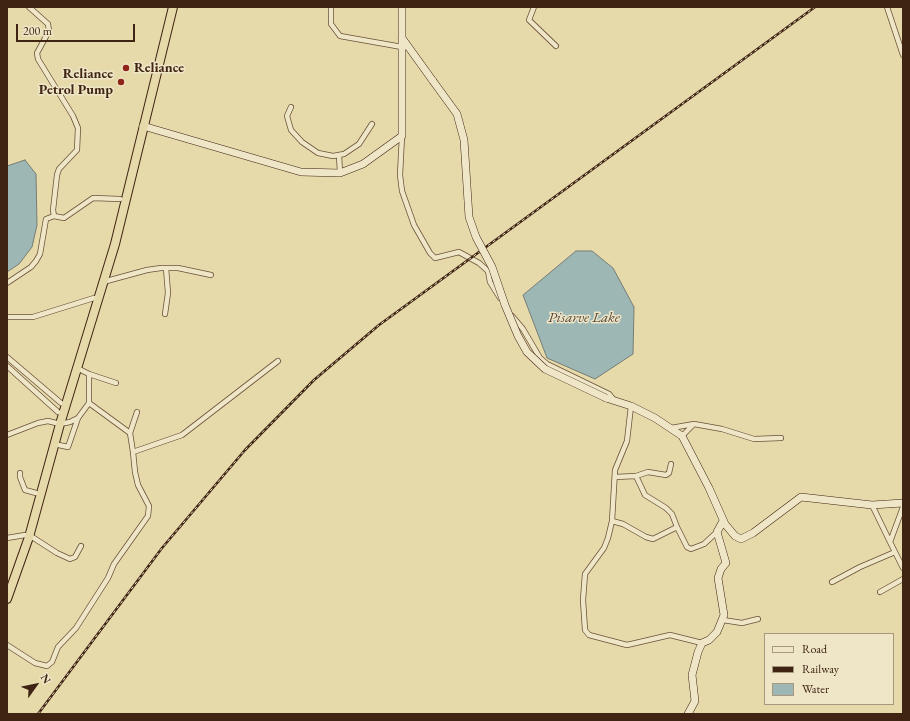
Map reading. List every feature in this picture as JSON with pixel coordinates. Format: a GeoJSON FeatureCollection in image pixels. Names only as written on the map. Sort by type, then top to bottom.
{"type":"FeatureCollection","features":[{"type":"Feature","properties":{"kind":"highway"},"geometry":{"type":"LineString","coordinates":[[35,505],[36,493],[57,423],[77,368],[94,298],[102,282],[120,200],[168,7]]}},
{"type":"Feature","properties":{"kind":"highway"},"geometry":{"type":"LineString","coordinates":[[7,599],[54,444],[60,407],[115,244],[173,7]]}},
{"type":"Feature","properties":{"kind":"highway"},"geometry":{"type":"LineString","coordinates":[[7,585],[27,535]]}},
{"type":"Feature","properties":{"kind":"street"},"geometry":{"type":"LineString","coordinates":[[29,7],[48,24],[49,31],[37,53],[38,59],[73,116],[78,128],[77,150],[59,169],[57,175],[53,210],[54,216]]}},
{"type":"Feature","properties":{"kind":"street"},"geometry":{"type":"LineString","coordinates":[[331,7],[331,24],[340,36],[402,47]]}},
{"type":"Feature","properties":{"kind":"street"},"geometry":{"type":"LineString","coordinates":[[402,7],[402,136],[400,175],[402,191],[414,224],[430,253],[435,258],[459,252],[479,263],[488,271],[494,288],[508,311],[523,329],[540,358],[547,364],[609,394],[616,402]]}},
{"type":"Feature","properties":{"kind":"street"},"geometry":{"type":"LineString","coordinates":[[534,7],[529,20],[556,46]]}},
{"type":"Feature","properties":{"kind":"street"},"geometry":{"type":"LineString","coordinates":[[886,7],[903,55]]}},
{"type":"Feature","properties":{"kind":"street"},"geometry":{"type":"LineString","coordinates":[[402,38],[457,114],[464,140],[470,217],[476,237],[492,267],[505,305],[518,336],[527,352],[544,369],[606,398],[631,406],[671,428],[682,436],[709,488],[723,520],[735,536],[741,539],[753,533],[801,497],[872,505],[903,503]]}},
{"type":"Feature","properties":{"kind":"street"},"geometry":{"type":"LineString","coordinates":[[291,107],[287,116],[291,130],[302,142],[318,153],[332,156],[344,154],[359,144],[372,124]]}},
{"type":"Feature","properties":{"kind":"street"},"geometry":{"type":"LineString","coordinates":[[143,126],[301,172],[340,173],[363,164],[402,136]]}},
{"type":"Feature","properties":{"kind":"street"},"geometry":{"type":"LineString","coordinates":[[339,155],[340,173]]}},
{"type":"Feature","properties":{"kind":"street"},"geometry":{"type":"LineString","coordinates":[[7,283],[31,267],[36,261],[40,254],[46,219],[54,216],[64,218],[94,198],[120,200]]}},
{"type":"Feature","properties":{"kind":"street"},"geometry":{"type":"LineString","coordinates":[[102,282],[147,270],[166,268],[178,268],[211,275]]}},
{"type":"Feature","properties":{"kind":"street"},"geometry":{"type":"LineString","coordinates":[[165,314],[168,293],[166,268]]}},
{"type":"Feature","properties":{"kind":"street"},"geometry":{"type":"LineString","coordinates":[[7,317],[33,317],[94,298]]}},
{"type":"Feature","properties":{"kind":"street"},"geometry":{"type":"LineString","coordinates":[[7,357],[60,407]]}},
{"type":"Feature","properties":{"kind":"street"},"geometry":{"type":"LineString","coordinates":[[133,452],[182,435],[278,361]]}},
{"type":"Feature","properties":{"kind":"street"},"geometry":{"type":"LineString","coordinates":[[7,366],[60,407]]}},
{"type":"Feature","properties":{"kind":"street"},"geometry":{"type":"LineString","coordinates":[[77,368],[116,384]]}},
{"type":"Feature","properties":{"kind":"street"},"geometry":{"type":"LineString","coordinates":[[54,444],[68,447],[78,418],[89,403],[89,374]]}},
{"type":"Feature","properties":{"kind":"street"},"geometry":{"type":"LineString","coordinates":[[89,403],[130,434]]}},
{"type":"Feature","properties":{"kind":"street"},"geometry":{"type":"LineString","coordinates":[[631,406],[627,441],[617,462],[612,521],[604,548],[585,574],[583,620],[587,633],[627,645],[670,635],[702,643],[709,640],[717,632],[724,615],[719,573],[726,563],[717,532]]}},
{"type":"Feature","properties":{"kind":"street"},"geometry":{"type":"LineString","coordinates":[[7,644],[35,663],[47,666],[52,662],[58,647],[76,628],[108,578],[114,564],[148,516],[149,506],[138,485],[135,472],[130,434],[137,412]]}},
{"type":"Feature","properties":{"kind":"street"},"geometry":{"type":"LineString","coordinates":[[7,435],[38,423],[48,421],[57,423],[70,422],[78,418]]}},
{"type":"Feature","properties":{"kind":"street"},"geometry":{"type":"LineString","coordinates":[[671,428],[694,424],[722,429],[754,438],[768,440],[781,438]]}},
{"type":"Feature","properties":{"kind":"street"},"geometry":{"type":"LineString","coordinates":[[682,436],[694,424]]}},
{"type":"Feature","properties":{"kind":"street"},"geometry":{"type":"LineString","coordinates":[[615,477],[636,476],[648,472],[666,475],[669,473],[671,464]]}},
{"type":"Feature","properties":{"kind":"street"},"geometry":{"type":"LineString","coordinates":[[20,473],[25,490],[36,493]]}},
{"type":"Feature","properties":{"kind":"street"},"geometry":{"type":"LineString","coordinates":[[636,476],[645,495],[666,508],[672,514],[687,547],[691,549],[704,544],[717,532],[723,520]]}},
{"type":"Feature","properties":{"kind":"street"},"geometry":{"type":"LineString","coordinates":[[872,505],[903,568]]}},
{"type":"Feature","properties":{"kind":"street"},"geometry":{"type":"LineString","coordinates":[[890,542],[903,507]]}},
{"type":"Feature","properties":{"kind":"street"},"geometry":{"type":"LineString","coordinates":[[612,521],[622,524],[646,538],[653,539],[677,527]]}},
{"type":"Feature","properties":{"kind":"street"},"geometry":{"type":"LineString","coordinates":[[7,538],[27,535],[70,559],[75,557],[81,546]]}},
{"type":"Feature","properties":{"kind":"street"},"geometry":{"type":"LineString","coordinates":[[832,582],[860,567],[895,552]]}},
{"type":"Feature","properties":{"kind":"street"},"geometry":{"type":"LineString","coordinates":[[880,592],[903,579]]}},
{"type":"Feature","properties":{"kind":"street"},"geometry":{"type":"LineString","coordinates":[[723,620],[742,623],[758,619]]}},
{"type":"Feature","properties":{"kind":"street"},"geometry":{"type":"LineString","coordinates":[[688,714],[695,701],[692,675],[702,643]]}},
{"type":"Feature","properties":{"kind":"water"},"geometry":{"type":"Polygon","coordinates":[[[25,160],[36,174],[37,225],[32,247],[19,264],[7,272],[7,166],[25,160]]]}},
{"type":"Feature","properties":{"kind":"water","name":"Pisarve Lake"},"geometry":{"type":"Polygon","coordinates":[[[576,251],[592,251],[613,268],[634,307],[633,354],[595,379],[547,358],[523,295],[576,251]]]}},
{"type":"Feature","properties":{"kind":"railway"},"geometry":{"type":"LineString","coordinates":[[38,714],[162,548],[245,450],[314,380],[379,325],[815,7]]}},
{"type":"Feature","properties":{"kind":"place","name":"Reliance"},"geometry":{"type":"Point","coordinates":[126,68]}},
{"type":"Feature","properties":{"kind":"place","name":"Reliance Petrol Pump"},"geometry":{"type":"Point","coordinates":[121,82]}}]}
